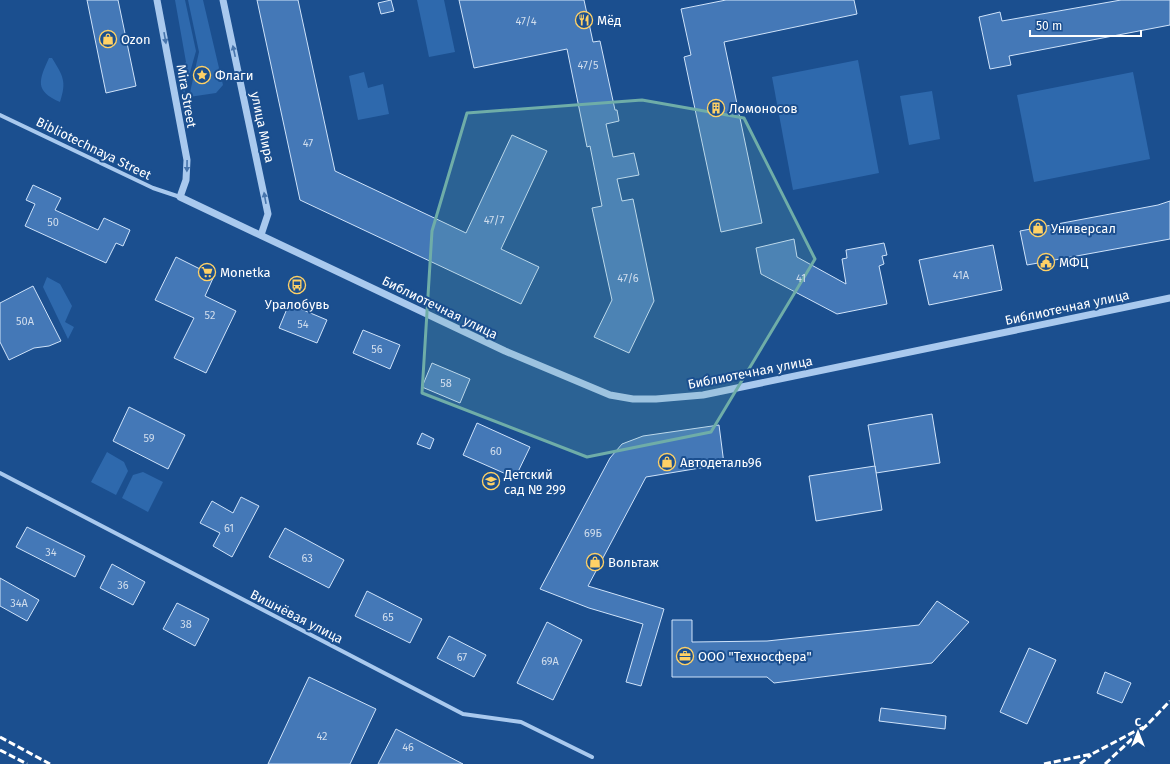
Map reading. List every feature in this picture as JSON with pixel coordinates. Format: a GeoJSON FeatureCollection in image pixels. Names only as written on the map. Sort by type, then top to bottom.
{"type":"FeatureCollection","features":[{"type":"Feature","properties":{"kind":"street","name":"Mira Street"},"geometry":{"type":"LineString","coordinates":[[157,0],[187,160],[186,180],[180,197]]}},
{"type":"Feature","properties":{"kind":"street","name":"улица Мира"},"geometry":{"type":"LineString","coordinates":[[223,0],[268,214],[261,235]]}},
{"type":"Feature","properties":{"kind":"street","name":"Bibliotechnaya Street"},"geometry":{"type":"LineString","coordinates":[[0,115],[153,188],[180,197]]}},
{"type":"Feature","properties":{"kind":"street","name":"Библиотечная улица"},"geometry":{"type":"LineString","coordinates":[[180,197],[505,351],[610,395],[633,399],[656,399],[703,395],[1170,298]]}},
{"type":"Feature","properties":{"kind":"street","name":"Вишнёвая улица"},"geometry":{"type":"LineString","coordinates":[[0,473],[463,714],[522,722],[592,757]]}},
{"type":"Feature","properties":{"kind":"highlighted area"},"geometry":{"type":"Polygon","coordinates":[[[642,100],[744,118],[815,259],[711,432],[587,457],[422,393],[432,231],[467,113],[642,100]]]}},
{"type":"Feature","properties":{"kind":"shaded area"},"geometry":{"type":"Polygon","coordinates":[[[175,0],[185,0],[196,51],[184,94],[179,70],[186,62],[175,0]]]}},
{"type":"Feature","properties":{"kind":"shaded area"},"geometry":{"type":"Polygon","coordinates":[[[188,0],[203,0],[223,85],[216,93],[189,97],[199,52],[188,0]]]}},
{"type":"Feature","properties":{"kind":"shaded area"},"geometry":{"type":"Polygon","coordinates":[[[417,0],[444,0],[455,52],[429,57],[417,0]]]}},
{"type":"Feature","properties":{"kind":"shaded area"},"geometry":{"type":"Polygon","coordinates":[[[49,58],[52,58],[63,79],[63,89],[60,102],[46,94],[42,89],[41,79],[49,58]]]}},
{"type":"Feature","properties":{"kind":"shaded area"},"geometry":{"type":"Polygon","coordinates":[[[858,60],[879,173],[793,190],[772,77],[858,60]]]}},
{"type":"Feature","properties":{"kind":"shaded area"},"geometry":{"type":"Polygon","coordinates":[[[364,72],[368,88],[383,84],[389,114],[358,120],[349,76],[364,72]]]}},
{"type":"Feature","properties":{"kind":"shaded area"},"geometry":{"type":"Polygon","coordinates":[[[1133,72],[1150,159],[1034,182],[1017,95],[1133,72]]]}},
{"type":"Feature","properties":{"kind":"shaded area"},"geometry":{"type":"Polygon","coordinates":[[[932,91],[940,139],[909,145],[900,96],[932,91]]]}},
{"type":"Feature","properties":{"kind":"shaded area"},"geometry":{"type":"Polygon","coordinates":[[[47,277],[60,284],[72,306],[65,322],[74,327],[68,339],[43,287],[47,277]]]}},
{"type":"Feature","properties":{"kind":"shaded area"},"geometry":{"type":"Polygon","coordinates":[[[107,452],[124,462],[128,471],[116,495],[91,482],[107,452]]]}},
{"type":"Feature","properties":{"kind":"shaded area"},"geometry":{"type":"Polygon","coordinates":[[[143,472],[163,482],[148,512],[122,498],[133,475],[143,472]]]}},
{"type":"Feature","properties":{"kind":"building"},"geometry":{"type":"Polygon","coordinates":[[[87,0],[118,0],[136,86],[106,93],[87,0]]]}},
{"type":"Feature","properties":{"kind":"building"},"geometry":{"type":"Polygon","coordinates":[[[257,0],[298,0],[335,171],[466,233],[512,135],[547,151],[501,249],[539,267],[521,304],[300,200],[257,0]]]}},
{"type":"Feature","properties":{"kind":"building"},"geometry":{"type":"Polygon","coordinates":[[[391,0],[394,11],[381,14],[378,3],[391,0]]]}},
{"type":"Feature","properties":{"kind":"building"},"geometry":{"type":"Polygon","coordinates":[[[459,0],[584,0],[593,42],[600,41],[615,110],[617,110],[619,121],[606,124],[613,157],[634,153],[639,175],[617,179],[622,201],[633,199],[654,301],[629,353],[594,337],[612,300],[592,208],[602,206],[590,146],[587,147],[567,49],[474,68],[459,0]]]}},
{"type":"Feature","properties":{"kind":"building","name":"Ломоносов"},"geometry":{"type":"Polygon","coordinates":[[[726,0],[854,0],[857,14],[724,42],[762,223],[721,232],[684,57],[691,55],[681,9],[726,0]]]}},
{"type":"Feature","properties":{"kind":"building"},"geometry":{"type":"Polygon","coordinates":[[[1121,0],[1170,0],[1170,25],[1009,56],[1011,65],[990,69],[979,17],[1000,12],[1002,21],[1121,0]]]}},
{"type":"Feature","properties":{"kind":"building"},"geometry":{"type":"Polygon","coordinates":[[[33,185],[61,198],[55,210],[98,230],[104,218],[130,230],[123,246],[116,243],[106,263],[25,226],[35,204],[26,200],[33,185]]]}},
{"type":"Feature","properties":{"kind":"building"},"geometry":{"type":"Polygon","coordinates":[[[1170,201],[1170,239],[1027,265],[1020,231],[1158,205],[1170,201]]]}},
{"type":"Feature","properties":{"kind":"building"},"geometry":{"type":"Polygon","coordinates":[[[794,239],[797,257],[846,284],[842,259],[847,258],[846,250],[884,243],[887,255],[882,256],[884,264],[879,266],[887,304],[837,314],[761,274],[756,248],[794,239]]]}},
{"type":"Feature","properties":{"kind":"building"},"geometry":{"type":"Polygon","coordinates":[[[993,245],[1002,290],[929,305],[919,260],[993,245]]]}},
{"type":"Feature","properties":{"kind":"building"},"geometry":{"type":"Polygon","coordinates":[[[176,257],[214,276],[205,296],[236,311],[206,373],[174,358],[194,318],[155,300],[176,257]]]}},
{"type":"Feature","properties":{"kind":"building"},"geometry":{"type":"Polygon","coordinates":[[[33,286],[61,341],[49,346],[34,348],[9,360],[0,342],[0,303],[33,286]]]}},
{"type":"Feature","properties":{"kind":"building"},"geometry":{"type":"Polygon","coordinates":[[[289,304],[327,320],[317,343],[279,328],[289,304]]]}},
{"type":"Feature","properties":{"kind":"building"},"geometry":{"type":"Polygon","coordinates":[[[363,330],[400,345],[390,369],[353,353],[363,330]]]}},
{"type":"Feature","properties":{"kind":"building"},"geometry":{"type":"Polygon","coordinates":[[[432,363],[470,379],[460,403],[422,387],[432,363]]]}},
{"type":"Feature","properties":{"kind":"building"},"geometry":{"type":"Polygon","coordinates":[[[129,407],[185,435],[168,469],[113,441],[129,407]]]}},
{"type":"Feature","properties":{"kind":"building"},"geometry":{"type":"Polygon","coordinates":[[[932,414],[940,463],[876,473],[868,425],[932,414]]]}},
{"type":"Feature","properties":{"kind":"building"},"geometry":{"type":"Polygon","coordinates":[[[477,423],[530,447],[515,478],[463,455],[477,423]]]}},
{"type":"Feature","properties":{"kind":"building"},"geometry":{"type":"Polygon","coordinates":[[[719,425],[724,464],[646,477],[588,586],[664,609],[641,686],[626,682],[643,624],[589,608],[540,589],[610,458],[622,444],[643,436],[719,425]]]}},
{"type":"Feature","properties":{"kind":"building"},"geometry":{"type":"Polygon","coordinates":[[[422,433],[434,439],[430,449],[417,444],[422,433]]]}},
{"type":"Feature","properties":{"kind":"building"},"geometry":{"type":"Polygon","coordinates":[[[875,466],[882,510],[816,521],[809,476],[875,466]]]}},
{"type":"Feature","properties":{"kind":"building"},"geometry":{"type":"Polygon","coordinates":[[[241,497],[259,506],[232,557],[213,546],[220,533],[200,523],[212,501],[233,513],[241,497]]]}},
{"type":"Feature","properties":{"kind":"building"},"geometry":{"type":"Polygon","coordinates":[[[27,527],[85,556],[75,577],[16,547],[27,527]]]}},
{"type":"Feature","properties":{"kind":"building"},"geometry":{"type":"Polygon","coordinates":[[[285,528],[344,560],[329,588],[269,557],[285,528]]]}},
{"type":"Feature","properties":{"kind":"building"},"geometry":{"type":"Polygon","coordinates":[[[112,564],[145,582],[133,605],[100,588],[112,564]]]}},
{"type":"Feature","properties":{"kind":"building"},"geometry":{"type":"Polygon","coordinates":[[[0,578],[39,600],[27,621],[0,606],[0,578]]]}},
{"type":"Feature","properties":{"kind":"building"},"geometry":{"type":"Polygon","coordinates":[[[367,591],[422,619],[410,643],[355,616],[367,591]]]}},
{"type":"Feature","properties":{"kind":"building"},"geometry":{"type":"Polygon","coordinates":[[[937,601],[969,622],[932,663],[774,683],[767,677],[672,677],[672,620],[692,620],[692,642],[767,641],[919,625],[937,601]]]}},
{"type":"Feature","properties":{"kind":"building"},"geometry":{"type":"Polygon","coordinates":[[[177,603],[209,619],[195,646],[163,629],[177,603]]]}},
{"type":"Feature","properties":{"kind":"building"},"geometry":{"type":"Polygon","coordinates":[[[547,622],[582,640],[553,700],[517,683],[547,622]]]}},
{"type":"Feature","properties":{"kind":"building"},"geometry":{"type":"Polygon","coordinates":[[[449,636],[486,655],[474,677],[437,658],[449,636]]]}},
{"type":"Feature","properties":{"kind":"building"},"geometry":{"type":"Polygon","coordinates":[[[1029,648],[1056,660],[1027,724],[1000,712],[1029,648]]]}},
{"type":"Feature","properties":{"kind":"building"},"geometry":{"type":"Polygon","coordinates":[[[1105,672],[1131,683],[1122,703],[1097,693],[1105,672]]]}},
{"type":"Feature","properties":{"kind":"building"},"geometry":{"type":"Polygon","coordinates":[[[309,677],[376,709],[350,764],[268,764],[309,677]]]}},
{"type":"Feature","properties":{"kind":"building"},"geometry":{"type":"Polygon","coordinates":[[[881,708],[946,716],[945,729],[879,721],[881,708]]]}},
{"type":"Feature","properties":{"kind":"building"},"geometry":{"type":"Polygon","coordinates":[[[396,729],[463,764],[378,764],[396,729]]]}},
{"type":"Feature","properties":{"kind":"railway"},"geometry":{"type":"LineString","coordinates":[[1105,764],[1147,725],[1170,701]]}},
{"type":"Feature","properties":{"kind":"railway"},"geometry":{"type":"LineString","coordinates":[[1044,764],[1092,754],[1147,725]]}},
{"type":"Feature","properties":{"kind":"railway"},"geometry":{"type":"LineString","coordinates":[[0,737],[50,764]]}},
{"type":"Feature","properties":{"kind":"railway"},"geometry":{"type":"LineString","coordinates":[[0,750],[27,764]]}},
{"type":"Feature","properties":{"kind":"railway"},"geometry":{"type":"LineString","coordinates":[[1080,764],[1091,755]]}},
{"type":"Feature","properties":{"kind":"place","name":"Мёд"},"geometry":{"type":"Point","coordinates":[584,20]}},
{"type":"Feature","properties":{"kind":"place","name":"Ozon"},"geometry":{"type":"Point","coordinates":[108,39]}},
{"type":"Feature","properties":{"kind":"place","name":"Флаги"},"geometry":{"type":"Point","coordinates":[202,75]}},
{"type":"Feature","properties":{"kind":"place","name":"Ломоносов"},"geometry":{"type":"Point","coordinates":[716,108]}},
{"type":"Feature","properties":{"kind":"place","name":"Универсал"},"geometry":{"type":"Point","coordinates":[1038,228]}},
{"type":"Feature","properties":{"kind":"place","name":"МФЦ"},"geometry":{"type":"Point","coordinates":[1046,262]}},
{"type":"Feature","properties":{"kind":"place","name":"Monetka"},"geometry":{"type":"Point","coordinates":[207,272]}},
{"type":"Feature","properties":{"kind":"place","name":"Уралобувь"},"geometry":{"type":"Point","coordinates":[297,285]}},
{"type":"Feature","properties":{"kind":"place","name":"Автодеталь96"},"geometry":{"type":"Point","coordinates":[667,462]}},
{"type":"Feature","properties":{"kind":"place","name":"Детский сад № 299"},"geometry":{"type":"Point","coordinates":[491,481]}},
{"type":"Feature","properties":{"kind":"place","name":"Вольтаж"},"geometry":{"type":"Point","coordinates":[595,562]}},
{"type":"Feature","properties":{"kind":"place","name":"ООО \"Техносфера\""},"geometry":{"type":"Point","coordinates":[685,656]}}]}
